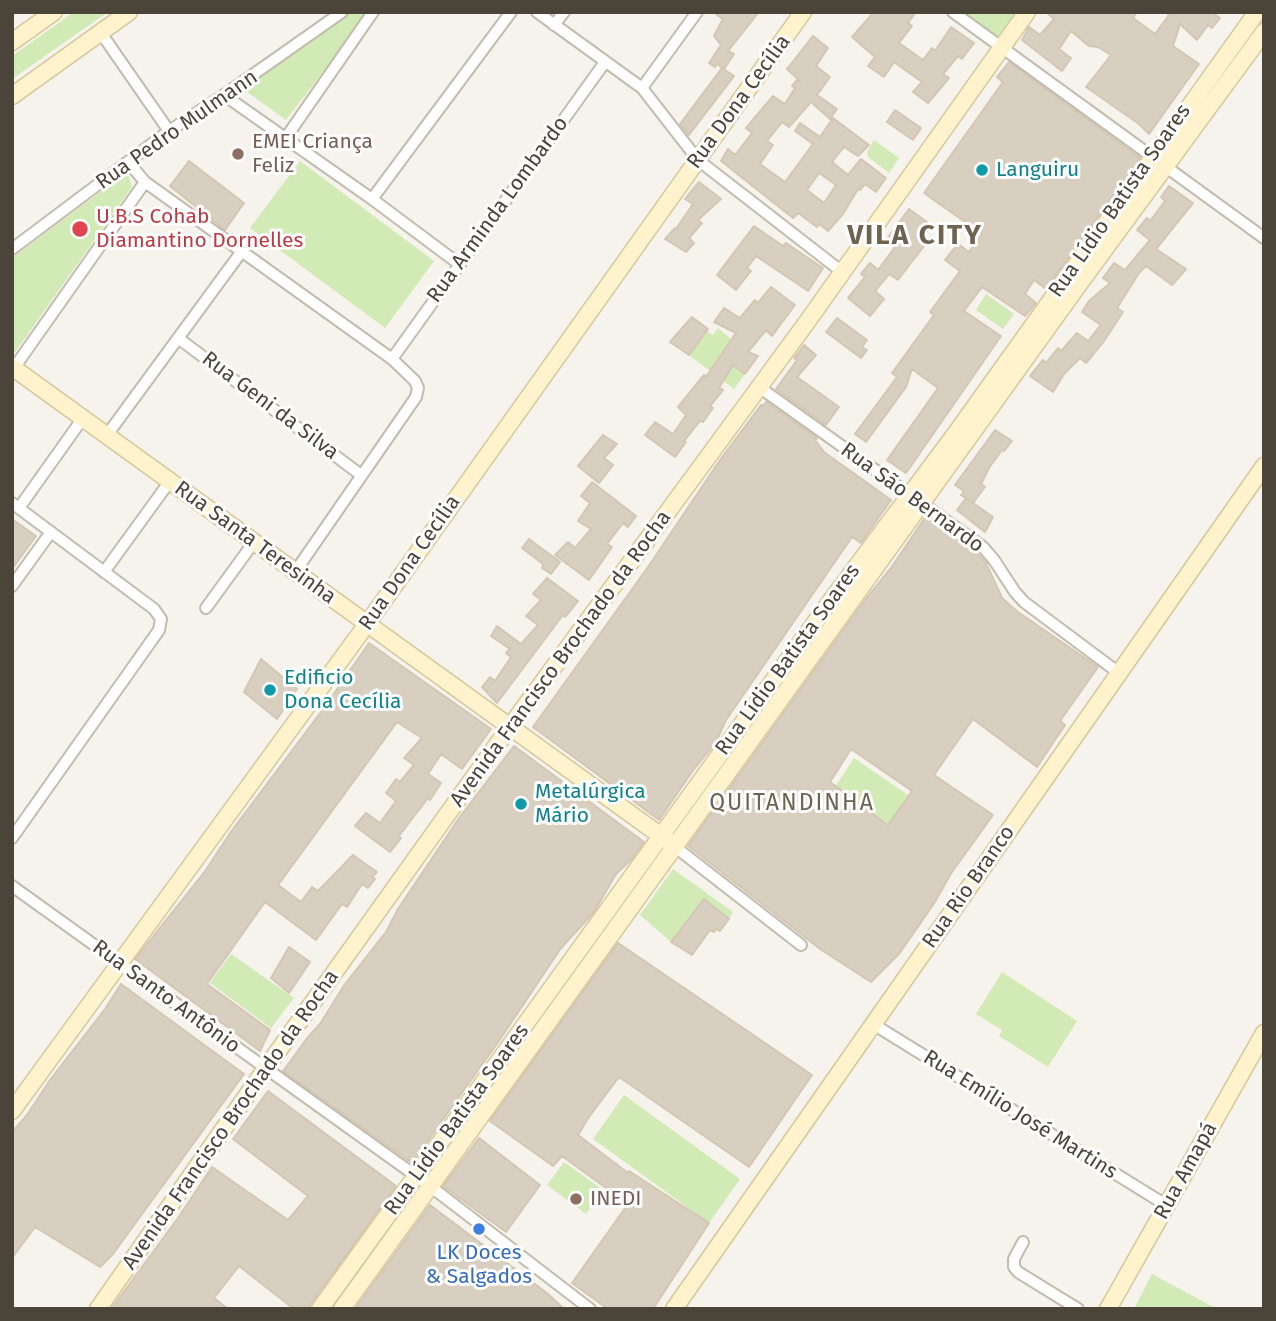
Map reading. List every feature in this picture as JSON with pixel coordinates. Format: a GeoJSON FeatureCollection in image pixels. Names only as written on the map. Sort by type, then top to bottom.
{"type":"FeatureCollection","features":[{"type":"Feature","properties":{"kind":"street"},"geometry":{"type":"LineString","coordinates":[[12,42],[54,12]]}},
{"type":"Feature","properties":{"kind":"street"},"geometry":{"type":"LineString","coordinates":[[12,96],[129,12]]}},
{"type":"Feature","properties":{"kind":"street","name":"Rua Pedro Mulmann"},"geometry":{"type":"LineString","coordinates":[[12,249],[169,131],[342,12]]}},
{"type":"Feature","properties":{"kind":"street"},"geometry":{"type":"LineString","coordinates":[[285,139],[373,12]]}},
{"type":"Feature","properties":{"kind":"street"},"geometry":{"type":"LineString","coordinates":[[372,199],[511,12]]}},
{"type":"Feature","properties":{"kind":"street"},"geometry":{"type":"LineString","coordinates":[[537,12],[642,88],[698,160],[841,271]]}},
{"type":"Feature","properties":{"kind":"street"},"geometry":{"type":"LineString","coordinates":[[554,25],[564,12]]}},
{"type":"Feature","properties":{"kind":"street"},"geometry":{"type":"LineString","coordinates":[[642,88],[697,12]]}},
{"type":"Feature","properties":{"kind":"street","name":"Rua Dona Cecília"},"geometry":{"type":"LineString","coordinates":[[12,1111],[367,624],[803,12]]}},
{"type":"Feature","properties":{"kind":"street"},"geometry":{"type":"LineString","coordinates":[[953,12],[1264,238]]}},
{"type":"Feature","properties":{"kind":"street","name":"Avenida Francisco Brochado da Rocha"},"geometry":{"type":"LineString","coordinates":[[98,1309],[509,728],[760,387],[1027,12]]}},
{"type":"Feature","properties":{"kind":"street","name":"Rua Lídio Batista Soares"},"geometry":{"type":"LineString","coordinates":[[1159,162],[1256,12]]}},
{"type":"Feature","properties":{"kind":"street","name":"Rua Lídio Batista Soares"},"geometry":{"type":"LineString","coordinates":[[546,1011],[572,960],[754,707],[867,566],[1159,162],[1264,32]]}},
{"type":"Feature","properties":{"kind":"street"},"geometry":{"type":"LineString","coordinates":[[101,33],[169,131]]}},
{"type":"Feature","properties":{"kind":"street","name":"Rua Arminda Lombardo"},"geometry":{"type":"LineString","coordinates":[[392,359],[605,62]]}},
{"type":"Feature","properties":{"kind":"street"},"geometry":{"type":"LineString","coordinates":[[225,95],[372,199],[458,264]]}},
{"type":"Feature","properties":{"kind":"street"},"geometry":{"type":"LineString","coordinates":[[129,163],[145,182],[392,359],[415,381],[418,388],[416,397],[295,572]]}},
{"type":"Feature","properties":{"kind":"street"},"geometry":{"type":"LineString","coordinates":[[13,368],[145,182]]}},
{"type":"Feature","properties":{"kind":"street"},"geometry":{"type":"LineString","coordinates":[[107,435],[242,251]]}},
{"type":"Feature","properties":{"kind":"street","name":"Rua Geni da Silva"},"geometry":{"type":"LineString","coordinates":[[178,338],[361,475]]}},
{"type":"Feature","properties":{"kind":"street","name":"Rua Santa Teresinha"},"geometry":{"type":"LineString","coordinates":[[13,368],[674,846],[801,945]]}},
{"type":"Feature","properties":{"kind":"street","name":"Rua São Bernardo"},"geometry":{"type":"LineString","coordinates":[[760,387],[983,547],[1024,602],[1119,673]]}},
{"type":"Feature","properties":{"kind":"street"},"geometry":{"type":"LineString","coordinates":[[12,838],[159,630],[162,619],[154,609],[16,506],[83,418]]}},
{"type":"Feature","properties":{"kind":"street","name":"Rua Rio Branco"},"geometry":{"type":"LineString","coordinates":[[674,1309],[1264,466]]}},
{"type":"Feature","properties":{"kind":"street"},"geometry":{"type":"LineString","coordinates":[[104,572],[170,481]]}},
{"type":"Feature","properties":{"kind":"street"},"geometry":{"type":"LineString","coordinates":[[12,586],[51,532]]}},
{"type":"Feature","properties":{"kind":"street"},"geometry":{"type":"LineString","coordinates":[[206,608],[254,542]]}},
{"type":"Feature","properties":{"kind":"street","name":"Rua Lídio Batista Soares"},"geometry":{"type":"LineString","coordinates":[[342,1309],[423,1182],[546,1011],[585,971],[768,716],[867,566]]}},
{"type":"Feature","properties":{"kind":"street"},"geometry":{"type":"LineString","coordinates":[[754,707],[768,716]]}},
{"type":"Feature","properties":{"kind":"street","name":"Rua Santo Antônio"},"geometry":{"type":"LineString","coordinates":[[12,886],[423,1182],[590,1309]]}},
{"type":"Feature","properties":{"kind":"street"},"geometry":{"type":"LineString","coordinates":[[572,960],[585,971]]}},
{"type":"Feature","properties":{"kind":"street","name":"Rua Emílio José Martins"},"geometry":{"type":"LineString","coordinates":[[873,1024],[1166,1205]]}},
{"type":"Feature","properties":{"kind":"street","name":"Rua Amapá"},"geometry":{"type":"LineString","coordinates":[[1108,1309],[1264,1033]]}},
{"type":"Feature","properties":{"kind":"street","name":"Rua Lídio Batista Soares"},"geometry":{"type":"LineString","coordinates":[[320,1309],[344,1275],[423,1182]]}},
{"type":"Feature","properties":{"kind":"street"},"geometry":{"type":"LineString","coordinates":[[1023,1242],[1014,1259],[1014,1267],[1018,1272],[1078,1309]]}},
{"type":"Feature","properties":{"kind":"street"},"geometry":{"type":"LineString","coordinates":[[344,1275],[358,1287]]}},
{"type":"Feature","properties":{"kind":"green space"},"geometry":{"type":"Polygon","coordinates":[[[74,12],[108,12],[12,79],[12,56],[74,12]]]}},
{"type":"Feature","properties":{"kind":"green space"},"geometry":{"type":"Polygon","coordinates":[[[347,12],[362,12],[363,20],[286,120],[240,87],[347,12]]]}},
{"type":"Feature","properties":{"kind":"green space"},"geometry":{"type":"Polygon","coordinates":[[[957,12],[1027,12],[1002,48],[957,12]]]}},
{"type":"Feature","properties":{"kind":"green space"},"geometry":{"type":"Polygon","coordinates":[[[874,140],[899,158],[889,173],[868,157],[867,152],[874,140]]]}},
{"type":"Feature","properties":{"kind":"green space"},"geometry":{"type":"Polygon","coordinates":[[[300,161],[434,261],[385,328],[250,228],[300,161]]]}},
{"type":"Feature","properties":{"kind":"green space"},"geometry":{"type":"Polygon","coordinates":[[[127,172],[132,187],[13,355],[12,258],[127,172]]]}},
{"type":"Feature","properties":{"kind":"green space"},"geometry":{"type":"Polygon","coordinates":[[[986,294],[1014,314],[1003,329],[976,310],[986,294]]]}},
{"type":"Feature","properties":{"kind":"green space"},"geometry":{"type":"Polygon","coordinates":[[[718,328],[731,339],[715,363],[728,373],[733,365],[745,374],[734,389],[689,355],[706,331],[713,335],[718,328]]]}},
{"type":"Feature","properties":{"kind":"green space"},"geometry":{"type":"Polygon","coordinates":[[[854,758],[908,795],[889,824],[835,787],[854,758]]]}},
{"type":"Feature","properties":{"kind":"green space"},"geometry":{"type":"Polygon","coordinates":[[[673,869],[733,912],[729,919],[703,899],[671,942],[640,915],[673,869]]]}},
{"type":"Feature","properties":{"kind":"green space"},"geometry":{"type":"Polygon","coordinates":[[[231,954],[294,998],[271,1028],[210,983],[231,954]]]}},
{"type":"Feature","properties":{"kind":"green space"},"geometry":{"type":"Polygon","coordinates":[[[1002,972],[1077,1021],[1048,1067],[999,1036],[1002,1030],[976,1014],[1002,972]]]}},
{"type":"Feature","properties":{"kind":"green space"},"geometry":{"type":"Polygon","coordinates":[[[624,1095],[740,1179],[709,1223],[593,1139],[624,1095]]]}},
{"type":"Feature","properties":{"kind":"green space"},"geometry":{"type":"Polygon","coordinates":[[[564,1162],[603,1190],[586,1214],[547,1185],[564,1162]]]}},
{"type":"Feature","properties":{"kind":"green space"},"geometry":{"type":"Polygon","coordinates":[[[1152,1274],[1217,1309],[1134,1309],[1152,1274]]]}},
{"type":"Feature","properties":{"kind":"building"},"geometry":{"type":"Polygon","coordinates":[[[713,12],[759,12],[728,51],[734,54],[724,69],[709,63],[721,45],[714,36],[723,19],[713,12]]]}},
{"type":"Feature","properties":{"kind":"building"},"geometry":{"type":"Polygon","coordinates":[[[874,12],[916,12],[908,23],[912,26],[899,43],[923,60],[932,48],[935,51],[951,27],[974,43],[962,59],[958,56],[943,74],[949,78],[928,103],[913,92],[922,82],[894,62],[884,77],[868,66],[875,57],[852,37],[874,12]]]}},
{"type":"Feature","properties":{"kind":"building"},"geometry":{"type":"Polygon","coordinates":[[[1046,12],[1137,12],[1133,18],[1155,34],[1169,15],[1165,12],[1211,12],[1220,18],[1212,28],[1208,25],[1197,40],[1180,24],[1173,46],[1199,64],[1149,134],[1086,87],[1111,55],[1098,47],[1089,46],[1071,31],[1059,49],[1071,58],[1062,71],[1022,40],[1029,27],[1040,35],[1054,19],[1046,12]]]}},
{"type":"Feature","properties":{"kind":"building"},"geometry":{"type":"Polygon","coordinates":[[[813,36],[828,48],[816,66],[830,77],[817,95],[837,109],[830,119],[811,102],[789,127],[782,122],[767,141],[773,145],[760,164],[785,182],[813,144],[795,131],[800,123],[820,137],[833,118],[869,145],[858,156],[844,147],[832,162],[848,175],[861,159],[886,178],[876,192],[865,184],[858,189],[843,214],[828,231],[819,224],[817,227],[798,213],[793,218],[721,161],[728,149],[735,155],[752,133],[746,128],[773,96],[785,104],[795,88],[792,86],[797,80],[800,81],[787,69],[813,36]],[[819,173],[807,190],[824,203],[836,185],[819,173]]]}},
{"type":"Feature","properties":{"kind":"building"},"geometry":{"type":"Polygon","coordinates":[[[1009,62],[1140,158],[1046,289],[1034,280],[1025,294],[1036,303],[1025,316],[982,287],[964,311],[1001,336],[906,473],[887,460],[938,388],[912,369],[906,387],[866,442],[855,434],[897,377],[892,373],[934,315],[930,312],[960,271],[945,260],[958,244],[969,252],[982,234],[924,193],[1003,82],[997,77],[1009,62]]]}},
{"type":"Feature","properties":{"kind":"building"},"geometry":{"type":"Polygon","coordinates":[[[722,68],[734,76],[689,135],[680,124],[722,68]]]}},
{"type":"Feature","properties":{"kind":"building"},"geometry":{"type":"Polygon","coordinates":[[[895,110],[921,128],[913,140],[887,122],[895,110]]]}},
{"type":"Feature","properties":{"kind":"building"},"geometry":{"type":"Polygon","coordinates":[[[189,161],[244,203],[225,230],[170,186],[189,161]]]}},
{"type":"Feature","properties":{"kind":"building"},"geometry":{"type":"Polygon","coordinates":[[[699,182],[721,199],[698,220],[702,223],[689,238],[694,243],[686,252],[665,239],[676,229],[693,204],[685,199],[699,182]]]}},
{"type":"Feature","properties":{"kind":"building"},"geometry":{"type":"Polygon","coordinates":[[[1169,186],[1193,203],[1156,249],[1186,269],[1172,285],[1146,266],[1117,308],[1123,312],[1104,341],[1086,363],[1080,358],[1064,374],[1053,392],[1030,376],[1043,360],[1046,363],[1058,348],[1061,351],[1077,333],[1088,341],[1101,325],[1082,312],[1089,301],[1110,283],[1103,278],[1114,263],[1125,270],[1150,240],[1137,230],[1147,218],[1150,221],[1165,201],[1161,197],[1169,186]]]}},
{"type":"Feature","properties":{"kind":"building"},"geometry":{"type":"Polygon","coordinates":[[[909,209],[931,225],[918,241],[924,246],[898,280],[889,274],[875,291],[884,299],[870,316],[848,298],[865,277],[861,274],[870,263],[878,270],[895,247],[886,240],[909,209]]]}},
{"type":"Feature","properties":{"kind":"building"},"geometry":{"type":"Polygon","coordinates":[[[754,226],[783,246],[786,243],[823,268],[808,291],[756,256],[747,268],[751,271],[736,290],[717,275],[754,226]]]}},
{"type":"Feature","properties":{"kind":"building"},"geometry":{"type":"Polygon","coordinates":[[[771,287],[795,305],[772,336],[766,330],[748,352],[758,356],[745,374],[733,365],[719,388],[723,390],[710,406],[713,408],[684,441],[686,442],[675,457],[645,435],[655,422],[673,434],[686,415],[678,407],[704,375],[706,377],[736,333],[714,322],[724,308],[740,318],[755,300],[758,303],[771,287]]]}},
{"type":"Feature","properties":{"kind":"building"},"geometry":{"type":"Polygon","coordinates":[[[692,317],[708,329],[689,355],[670,342],[692,317]]]}},
{"type":"Feature","properties":{"kind":"building"},"geometry":{"type":"Polygon","coordinates":[[[837,318],[867,340],[862,347],[867,350],[861,358],[826,332],[837,318]]]}},
{"type":"Feature","properties":{"kind":"building"},"geometry":{"type":"Polygon","coordinates":[[[804,345],[816,355],[797,377],[839,407],[826,425],[776,389],[797,360],[794,358],[804,345]]]}},
{"type":"Feature","properties":{"kind":"building"},"geometry":{"type":"Polygon","coordinates":[[[766,402],[817,438],[815,440],[824,452],[891,500],[861,543],[852,537],[726,720],[716,742],[659,820],[533,727],[648,567],[720,460],[766,402]]]}},
{"type":"Feature","properties":{"kind":"building"},"geometry":{"type":"Polygon","coordinates":[[[995,430],[1012,441],[989,468],[981,484],[985,487],[973,503],[961,495],[964,491],[955,485],[995,430]]]}},
{"type":"Feature","properties":{"kind":"building"},"geometry":{"type":"Polygon","coordinates":[[[603,435],[617,444],[604,458],[613,465],[599,483],[578,466],[603,435]]]}},
{"type":"Feature","properties":{"kind":"building"},"geometry":{"type":"Polygon","coordinates":[[[592,482],[636,516],[628,527],[623,523],[607,544],[612,547],[589,580],[555,555],[568,542],[575,548],[591,529],[578,521],[590,503],[581,496],[592,482]]]}},
{"type":"Feature","properties":{"kind":"building"},"geometry":{"type":"Polygon","coordinates":[[[966,498],[993,517],[985,532],[957,510],[966,498]]]}},
{"type":"Feature","properties":{"kind":"building"},"geometry":{"type":"Polygon","coordinates":[[[926,516],[979,555],[986,563],[1002,598],[1098,667],[1060,721],[1065,725],[1037,767],[973,719],[934,775],[993,815],[899,954],[871,982],[820,949],[688,846],[865,600],[891,568],[926,516]],[[851,749],[830,782],[888,825],[912,791],[851,749]]]}},
{"type":"Feature","properties":{"kind":"building"},"geometry":{"type":"Polygon","coordinates":[[[12,519],[36,536],[12,569],[12,519]]]}},
{"type":"Feature","properties":{"kind":"building"},"geometry":{"type":"Polygon","coordinates":[[[529,539],[560,562],[551,574],[542,568],[543,564],[522,548],[529,539]]]}},
{"type":"Feature","properties":{"kind":"building"},"geometry":{"type":"Polygon","coordinates":[[[547,578],[578,601],[565,617],[563,615],[497,703],[482,687],[490,677],[495,681],[511,657],[506,653],[510,649],[491,636],[497,626],[521,644],[538,625],[526,616],[541,600],[533,594],[547,578]]]}},
{"type":"Feature","properties":{"kind":"building"},"geometry":{"type":"Polygon","coordinates":[[[369,643],[491,729],[462,769],[441,754],[428,774],[441,783],[399,836],[401,838],[390,852],[355,826],[366,813],[380,823],[396,801],[386,793],[396,779],[400,782],[414,765],[404,758],[422,738],[397,722],[278,885],[301,902],[312,887],[318,891],[353,855],[377,872],[372,877],[375,879],[368,888],[362,884],[347,907],[342,904],[316,940],[265,902],[207,984],[270,1030],[260,1051],[135,959],[206,870],[369,643]]]}},
{"type":"Feature","properties":{"kind":"building","name":"Edificio Dona Cecília"},"geometry":{"type":"Polygon","coordinates":[[[261,659],[297,689],[277,719],[244,692],[261,659]]]}},
{"type":"Feature","properties":{"kind":"building"},"geometry":{"type":"Polygon","coordinates":[[[514,746],[644,842],[632,859],[616,874],[594,912],[561,948],[412,1163],[283,1071],[386,932],[398,909],[459,818],[514,746]]]}},
{"type":"Feature","properties":{"kind":"building"},"geometry":{"type":"Polygon","coordinates":[[[704,899],[729,919],[720,931],[710,930],[692,955],[671,942],[704,899]]]}},
{"type":"Feature","properties":{"kind":"building"},"geometry":{"type":"Polygon","coordinates":[[[618,943],[812,1075],[749,1167],[619,1077],[589,1117],[578,1135],[628,1173],[629,1171],[709,1223],[653,1309],[608,1309],[572,1283],[628,1204],[562,1156],[553,1166],[490,1121],[618,943]]]}},
{"type":"Feature","properties":{"kind":"building"},"geometry":{"type":"Polygon","coordinates":[[[289,947],[310,962],[289,993],[271,978],[289,947]]]}},
{"type":"Feature","properties":{"kind":"building"},"geometry":{"type":"Polygon","coordinates":[[[121,984],[244,1074],[113,1254],[100,1267],[35,1227],[12,1258],[12,1132],[121,984]]]}},
{"type":"Feature","properties":{"kind":"building"},"geometry":{"type":"Polygon","coordinates":[[[268,1091],[396,1186],[308,1309],[294,1309],[239,1266],[214,1298],[228,1309],[111,1309],[212,1167],[288,1220],[308,1196],[233,1139],[268,1091]]]}},
{"type":"Feature","properties":{"kind":"building"},"geometry":{"type":"Polygon","coordinates":[[[479,1138],[540,1185],[506,1232],[443,1186],[479,1138]]]}},
{"type":"Feature","properties":{"kind":"building"},"geometry":{"type":"Polygon","coordinates":[[[430,1205],[548,1294],[564,1309],[355,1309],[430,1205]]]}},
{"type":"Feature","properties":{"kind":"place","name":"EMEI Criança Feliz"},"geometry":{"type":"Point","coordinates":[238,154]}},
{"type":"Feature","properties":{"kind":"place","name":"Languiru"},"geometry":{"type":"Point","coordinates":[982,170]}},
{"type":"Feature","properties":{"kind":"place","name":"U.B.S Cohab Diamantino Dornelles"},"geometry":{"type":"Point","coordinates":[80,229]}},
{"type":"Feature","properties":{"kind":"place","name":"Edificio Dona Cecília"},"geometry":{"type":"Point","coordinates":[270,690]}},
{"type":"Feature","properties":{"kind":"place","name":"Metalúrgica Mário"},"geometry":{"type":"Point","coordinates":[521,804]}},
{"type":"Feature","properties":{"kind":"place","name":"INEDI"},"geometry":{"type":"Point","coordinates":[576,1199]}},
{"type":"Feature","properties":{"kind":"place","name":"LK Doces & Salgados"},"geometry":{"type":"Point","coordinates":[479,1229]}},
{"type":"Feature","properties":{"kind":"district","name":"VILA CITY"},"geometry":{"type":"Point","coordinates":[915,236]}},
{"type":"Feature","properties":{"kind":"district","name":"QUITANDINHA"},"geometry":{"type":"Point","coordinates":[792,804]}}]}
